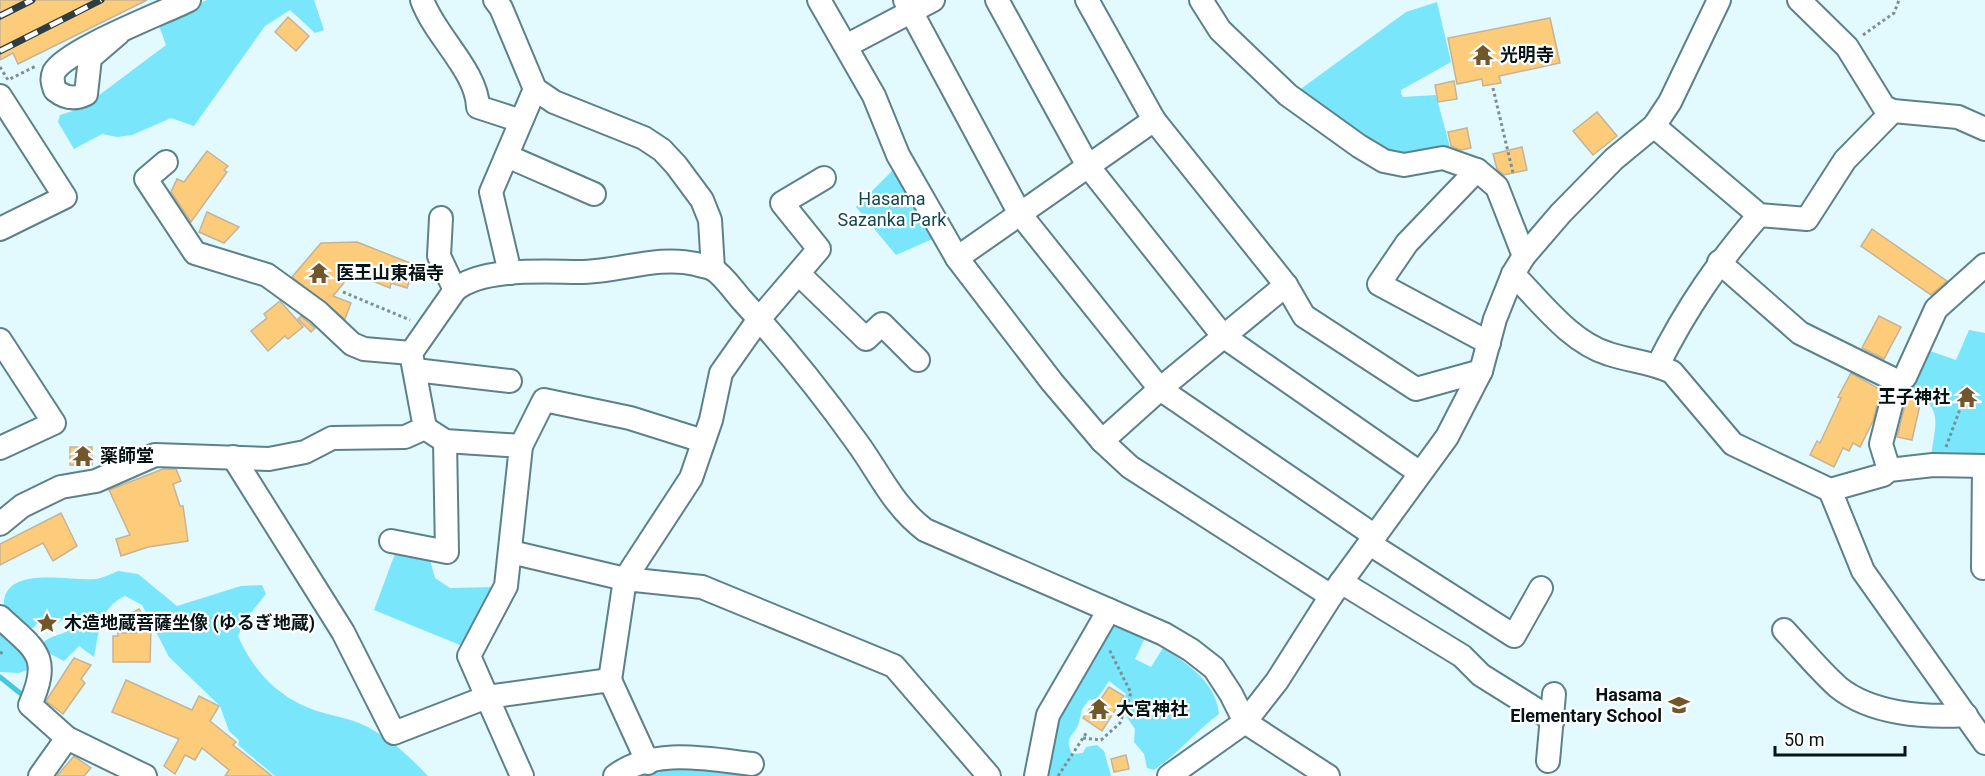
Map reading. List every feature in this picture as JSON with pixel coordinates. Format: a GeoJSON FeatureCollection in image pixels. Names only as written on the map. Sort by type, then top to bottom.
{"type":"FeatureCollection","features":[{"type":"Feature","properties":{"kind":"street"},"geometry":{"type":"LineString","coordinates":[[118,34],[189,0]]}},
{"type":"Feature","properties":{"kind":"street"},"geometry":{"type":"LineString","coordinates":[[422,0],[444,41],[478,92],[478,107],[521,121]]}},
{"type":"Feature","properties":{"kind":"street"},"geometry":{"type":"LineString","coordinates":[[495,0],[501,8],[535,89],[554,102],[644,138],[663,150],[702,200],[710,220],[713,269]]}},
{"type":"Feature","properties":{"kind":"street"},"geometry":{"type":"LineString","coordinates":[[819,0],[874,96],[898,155],[957,258],[1052,382],[1102,441],[1130,468],[1336,589],[1462,656],[1481,675],[1553,720]]}},
{"type":"Feature","properties":{"kind":"street"},"geometry":{"type":"LineString","coordinates":[[846,46],[908,6],[933,0]]}},
{"type":"Feature","properties":{"kind":"street"},"geometry":{"type":"LineString","coordinates":[[997,0],[1088,166],[1223,336],[1420,473]]}},
{"type":"Feature","properties":{"kind":"street"},"geometry":{"type":"LineString","coordinates":[[1087,0],[1154,120],[1286,285],[1305,316],[1416,389],[1481,371]]}},
{"type":"Feature","properties":{"kind":"street"},"geometry":{"type":"LineString","coordinates":[[1201,0],[1220,30],[1288,95],[1359,146],[1384,161],[1404,165],[1443,158],[1477,170],[1497,187],[1518,265],[1571,333],[1607,354],[1658,365],[1672,372],[1684,383],[1733,444],[1830,490],[1883,475],[1889,470],[1939,466],[1985,466],[1983,568]]}},
{"type":"Feature","properties":{"kind":"street"},"geometry":{"type":"LineString","coordinates":[[1169,776],[1245,722],[1277,681],[1336,589],[1447,437],[1481,371],[1518,265],[1614,159],[1654,126],[1670,102],[1719,0]]}},
{"type":"Feature","properties":{"kind":"street"},"geometry":{"type":"LineString","coordinates":[[1799,0],[1847,47],[1877,98],[1893,111],[1958,117],[1985,129]]}},
{"type":"Feature","properties":{"kind":"street"},"geometry":{"type":"LineString","coordinates":[[908,6],[1020,214],[1160,389],[1373,540],[1514,636],[1541,588]]}},
{"type":"Feature","properties":{"kind":"street"},"geometry":{"type":"LineString","coordinates":[[510,273],[490,192],[535,89]]}},
{"type":"Feature","properties":{"kind":"street"},"geometry":{"type":"LineString","coordinates":[[0,96],[64,197],[0,229]]}},
{"type":"Feature","properties":{"kind":"street"},"geometry":{"type":"LineString","coordinates":[[1654,126],[1759,215],[1807,219],[1845,160],[1893,111]]}},
{"type":"Feature","properties":{"kind":"street"},"geometry":{"type":"LineString","coordinates":[[957,258],[1154,120]]}},
{"type":"Feature","properties":{"kind":"street"},"geometry":{"type":"LineString","coordinates":[[507,156],[594,194]]}},
{"type":"Feature","properties":{"kind":"street"},"geometry":{"type":"LineString","coordinates":[[166,162],[146,179],[195,253],[267,275],[318,312],[352,344],[364,349],[413,362],[510,381]]}},
{"type":"Feature","properties":{"kind":"street"},"geometry":{"type":"LineString","coordinates":[[1477,170],[1407,243],[1379,284],[1489,343]]}},
{"type":"Feature","properties":{"kind":"street"},"geometry":{"type":"LineString","coordinates":[[648,763],[610,680],[625,579],[691,478],[704,441],[721,373],[759,319],[819,249],[782,203],[824,178]]}},
{"type":"Feature","properties":{"kind":"street"},"geometry":{"type":"LineString","coordinates":[[1658,365],[1685,313],[1719,262],[1759,215]]}},
{"type":"Feature","properties":{"kind":"street"},"geometry":{"type":"LineString","coordinates":[[441,218],[440,256],[455,290]]}},
{"type":"Feature","properties":{"kind":"street"},"geometry":{"type":"LineString","coordinates":[[521,446],[445,441],[425,429],[413,362],[427,331],[455,290],[463,283],[510,273],[585,272],[633,267],[661,260],[713,269],[759,319],[826,400],[857,442],[897,504],[911,519],[925,530],[1104,619],[1164,634],[1191,650],[1214,668],[1245,722],[1328,776]]}},
{"type":"Feature","properties":{"kind":"street"},"geometry":{"type":"LineString","coordinates":[[1719,262],[1800,333],[1897,381]]}},
{"type":"Feature","properties":{"kind":"street"},"geometry":{"type":"LineString","coordinates":[[1889,470],[1881,444],[1897,381],[1905,376],[1936,309],[1985,265]]}},
{"type":"Feature","properties":{"kind":"street"},"geometry":{"type":"LineString","coordinates":[[799,274],[866,339],[882,324],[918,360]]}},
{"type":"Feature","properties":{"kind":"street"},"geometry":{"type":"LineString","coordinates":[[1102,441],[1160,389],[1286,285]]}},
{"type":"Feature","properties":{"kind":"street"},"geometry":{"type":"LineString","coordinates":[[0,341],[54,423],[0,447]]}},
{"type":"Feature","properties":{"kind":"street"},"geometry":{"type":"LineString","coordinates":[[522,776],[469,656],[506,586],[521,446],[544,400],[630,418],[704,441]]}},
{"type":"Feature","properties":{"kind":"street"},"geometry":{"type":"LineString","coordinates":[[0,524],[22,506],[61,487],[96,481],[155,455],[269,459],[305,452],[332,438],[405,437],[425,429]]}},
{"type":"Feature","properties":{"kind":"street"},"geometry":{"type":"LineString","coordinates":[[391,541],[447,552],[445,441]]}},
{"type":"Feature","properties":{"kind":"street"},"geometry":{"type":"LineString","coordinates":[[233,457],[343,632],[394,734],[487,697],[610,680]]}},
{"type":"Feature","properties":{"kind":"street"},"geometry":{"type":"LineString","coordinates":[[1830,490],[1863,572],[1985,743]]}},
{"type":"Feature","properties":{"kind":"street"},"geometry":{"type":"LineString","coordinates":[[511,552],[625,579],[702,587],[894,666],[989,776]]}},
{"type":"Feature","properties":{"kind":"street"},"geometry":{"type":"LineString","coordinates":[[0,617],[38,656],[42,674],[30,705],[67,738],[145,776]]}},
{"type":"Feature","properties":{"kind":"street"},"geometry":{"type":"LineString","coordinates":[[1036,776],[1048,715],[1104,619]]}},
{"type":"Feature","properties":{"kind":"street"},"geometry":{"type":"LineString","coordinates":[[1784,630],[1839,687],[1863,703],[1935,718],[1966,715]]}},
{"type":"Feature","properties":{"kind":"street"},"geometry":{"type":"LineString","coordinates":[[1548,761],[1554,694]]}},
{"type":"Feature","properties":{"kind":"street"},"geometry":{"type":"LineString","coordinates":[[40,776],[67,738]]}},
{"type":"Feature","properties":{"kind":"street"},"geometry":{"type":"LineString","coordinates":[[615,776],[627,767],[679,756],[752,764]]}},
{"type":"Feature","properties":{"kind":"path"},"geometry":{"type":"LineString","coordinates":[[1847,47],[1894,13],[1899,0]]}},
{"type":"Feature","properties":{"kind":"path"},"geometry":{"type":"LineString","coordinates":[[1493,88],[1513,175]]}},
{"type":"Feature","properties":{"kind":"path"},"geometry":{"type":"LineString","coordinates":[[343,292],[401,314],[427,331]]}},
{"type":"Feature","properties":{"kind":"path"},"geometry":{"type":"LineString","coordinates":[[1939,466],[1960,409]]}},
{"type":"Feature","properties":{"kind":"path"},"geometry":{"type":"LineString","coordinates":[[1083,738],[1101,740],[1120,723],[1131,693],[1104,619]]}},
{"type":"Feature","properties":{"kind":"path"},"geometry":{"type":"LineString","coordinates":[[1058,776],[1087,732]]}},
{"type":"Feature","properties":{"kind":"green space"},"geometry":{"type":"Polygon","coordinates":[[[207,0],[314,0],[324,30],[315,33],[290,10],[265,26],[194,126],[171,118],[132,135],[117,137],[102,134],[74,149],[58,122],[60,115],[82,108],[166,45],[158,23],[207,0]]]}},
{"type":"Feature","properties":{"kind":"green space"},"geometry":{"type":"Polygon","coordinates":[[[1437,2],[1451,62],[1401,90],[1401,94],[1403,97],[1436,95],[1452,155],[1384,156],[1298,91],[1406,12],[1437,2]]]}},
{"type":"Feature","properties":{"kind":"green space","name":"Hasama Sazanka Park"},"geometry":{"type":"Polygon","coordinates":[[[897,166],[937,237],[896,255],[856,207],[897,166]]]}},
{"type":"Feature","properties":{"kind":"green space"},"geometry":{"type":"Polygon","coordinates":[[[1969,330],[1985,333],[1985,461],[1931,459],[1935,425],[1933,409],[1919,396],[1906,390],[1914,381],[1927,350],[1956,360],[1969,330]]]}},
{"type":"Feature","properties":{"kind":"green space"},"geometry":{"type":"Polygon","coordinates":[[[396,551],[430,560],[435,578],[450,588],[495,587],[465,647],[374,610],[396,551]]]}},
{"type":"Feature","properties":{"kind":"green space"},"geometry":{"type":"Polygon","coordinates":[[[118,571],[138,574],[177,606],[241,586],[262,585],[266,594],[246,619],[238,636],[256,667],[281,693],[302,705],[359,723],[379,733],[405,753],[428,776],[275,776],[238,745],[239,740],[229,731],[220,706],[169,657],[142,605],[125,596],[117,601],[110,607],[102,621],[94,657],[79,646],[64,661],[43,650],[43,642],[73,627],[66,617],[58,623],[45,615],[33,628],[25,627],[4,607],[6,593],[14,584],[26,580],[96,579],[118,571]]]}},
{"type":"Feature","properties":{"kind":"green space"},"geometry":{"type":"Polygon","coordinates":[[[1109,618],[1143,633],[1145,638],[1135,659],[1151,667],[1163,648],[1191,667],[1207,683],[1217,703],[1219,714],[1163,764],[1154,770],[1147,768],[1144,754],[1134,742],[1135,729],[1122,710],[1126,694],[1109,681],[1097,699],[1089,700],[1084,707],[1069,743],[1072,754],[1083,753],[1086,747],[1097,745],[1104,751],[1111,776],[1046,776],[1053,717],[1109,618]]]}},
{"type":"Feature","properties":{"kind":"green space"},"geometry":{"type":"Polygon","coordinates":[[[0,626],[20,646],[30,665],[27,670],[19,673],[0,672],[0,626]]]}},
{"type":"Feature","properties":{"kind":"green space"},"geometry":{"type":"Polygon","coordinates":[[[667,763],[751,772],[757,776],[629,776],[667,763]]]}},
{"type":"Feature","properties":{"kind":"building"},"geometry":{"type":"Polygon","coordinates":[[[0,0],[147,0],[18,64],[13,53],[0,60],[0,0]]]}},
{"type":"Feature","properties":{"kind":"building"},"geometry":{"type":"Polygon","coordinates":[[[288,17],[309,36],[296,51],[275,32],[288,17]]]}},
{"type":"Feature","properties":{"kind":"building"},"geometry":{"type":"Polygon","coordinates":[[[1550,18],[1560,63],[1499,76],[1501,83],[1483,86],[1482,79],[1457,84],[1448,38],[1550,18]]]}},
{"type":"Feature","properties":{"kind":"building"},"geometry":{"type":"Polygon","coordinates":[[[1454,81],[1457,99],[1438,102],[1435,85],[1454,81]]]}},
{"type":"Feature","properties":{"kind":"building"},"geometry":{"type":"Polygon","coordinates":[[[1597,112],[1617,136],[1593,155],[1573,131],[1597,112]]]}},
{"type":"Feature","properties":{"kind":"building"},"geometry":{"type":"Polygon","coordinates":[[[1467,128],[1471,148],[1461,150],[1451,146],[1448,132],[1467,128]]]}},
{"type":"Feature","properties":{"kind":"building"},"geometry":{"type":"Polygon","coordinates":[[[1522,147],[1527,170],[1504,175],[1497,169],[1493,154],[1522,147]]]}},
{"type":"Feature","properties":{"kind":"building"},"geometry":{"type":"Polygon","coordinates":[[[207,151],[228,166],[224,170],[227,172],[191,222],[171,192],[177,179],[184,182],[207,151]]]}},
{"type":"Feature","properties":{"kind":"building"},"geometry":{"type":"Polygon","coordinates":[[[207,212],[239,227],[224,243],[199,232],[207,212]]]}},
{"type":"Feature","properties":{"kind":"building"},"geometry":{"type":"Polygon","coordinates":[[[1872,229],[1947,281],[1931,295],[1861,246],[1872,229]]]}},
{"type":"Feature","properties":{"kind":"building"},"geometry":{"type":"Polygon","coordinates":[[[357,242],[415,265],[407,288],[391,283],[390,288],[352,273],[333,296],[351,303],[345,319],[292,277],[321,243],[357,242]]]}},
{"type":"Feature","properties":{"kind":"building"},"geometry":{"type":"Polygon","coordinates":[[[280,301],[303,327],[288,339],[285,336],[268,351],[251,331],[267,318],[264,314],[280,301]]]}},
{"type":"Feature","properties":{"kind":"building"},"geometry":{"type":"Polygon","coordinates":[[[301,316],[315,328],[311,332],[298,319],[301,316]]]}},
{"type":"Feature","properties":{"kind":"building"},"geometry":{"type":"Polygon","coordinates":[[[1879,316],[1901,327],[1884,359],[1862,348],[1879,316]]]}},
{"type":"Feature","properties":{"kind":"building"},"geometry":{"type":"Polygon","coordinates":[[[1851,373],[1881,390],[1873,421],[1860,447],[1853,443],[1849,451],[1843,448],[1834,467],[1810,455],[1817,441],[1820,443],[1841,398],[1838,397],[1851,373]]]}},
{"type":"Feature","properties":{"kind":"building","name":"王子神社"},"geometry":{"type":"Polygon","coordinates":[[[1962,387],[1977,392],[1971,408],[1956,402],[1962,387]]]}},
{"type":"Feature","properties":{"kind":"building"},"geometry":{"type":"Polygon","coordinates":[[[1907,397],[1921,400],[1912,440],[1897,437],[1907,397]]]}},
{"type":"Feature","properties":{"kind":"building","name":"薬師堂"},"geometry":{"type":"Polygon","coordinates":[[[70,447],[92,447],[92,465],[70,465],[70,447]]]}},
{"type":"Feature","properties":{"kind":"building"},"geometry":{"type":"Polygon","coordinates":[[[163,469],[176,469],[181,481],[173,484],[180,506],[183,506],[188,541],[148,547],[121,556],[116,539],[130,535],[109,490],[163,469]]]}},
{"type":"Feature","properties":{"kind":"building"},"geometry":{"type":"Polygon","coordinates":[[[61,513],[77,546],[53,561],[43,543],[0,565],[0,544],[61,513]]]}},
{"type":"Feature","properties":{"kind":"building"},"geometry":{"type":"Polygon","coordinates":[[[139,609],[151,628],[150,662],[113,662],[113,636],[118,636],[118,633],[136,633],[126,616],[139,609]]]}},
{"type":"Feature","properties":{"kind":"building"},"geometry":{"type":"Polygon","coordinates":[[[74,658],[91,665],[81,679],[85,683],[63,714],[46,701],[74,658]]]}},
{"type":"Feature","properties":{"kind":"building"},"geometry":{"type":"Polygon","coordinates":[[[126,680],[192,710],[199,696],[219,706],[210,721],[236,742],[233,745],[272,776],[225,776],[229,770],[202,748],[195,760],[185,755],[175,774],[164,766],[179,739],[112,712],[126,680]]]}},
{"type":"Feature","properties":{"kind":"building","name":"大宮神社"},"geometry":{"type":"Polygon","coordinates":[[[1109,687],[1124,696],[1102,731],[1083,718],[1093,704],[1096,706],[1109,687]]]}},
{"type":"Feature","properties":{"kind":"building"},"geometry":{"type":"Polygon","coordinates":[[[1126,755],[1129,769],[1114,772],[1111,759],[1126,755]]]}},
{"type":"Feature","properties":{"kind":"building"},"geometry":{"type":"Polygon","coordinates":[[[74,756],[91,768],[84,776],[57,776],[74,756]]]}},
{"type":"Feature","properties":{"kind":"waterway"},"geometry":{"type":"LineString","coordinates":[[0,677],[20,693]]}},
{"type":"Feature","properties":{"kind":"railway"},"geometry":{"type":"LineString","coordinates":[[0,16],[32,0]]}},
{"type":"Feature","properties":{"kind":"railway"},"geometry":{"type":"LineString","coordinates":[[0,51],[101,0]]}},
{"type":"Feature","properties":{"kind":"place","name":"光明寺"},"geometry":{"type":"Point","coordinates":[1483,55]}},
{"type":"Feature","properties":{"kind":"place","name":"医王山東福寺"},"geometry":{"type":"Point","coordinates":[319,273]}},
{"type":"Feature","properties":{"kind":"place","name":"王子神社"},"geometry":{"type":"Point","coordinates":[1967,397]}},
{"type":"Feature","properties":{"kind":"place","name":"薬師堂"},"geometry":{"type":"Point","coordinates":[83,456]}},
{"type":"Feature","properties":{"kind":"place","name":"木造地蔵菩薩坐像 (ゆるぎ地蔵)"},"geometry":{"type":"Point","coordinates":[47,623]}},
{"type":"Feature","properties":{"kind":"place","name":"Hasama Elementary School"},"geometry":{"type":"Point","coordinates":[1679,705]}},
{"type":"Feature","properties":{"kind":"place","name":"大宮神社"},"geometry":{"type":"Point","coordinates":[1099,709]}}]}
